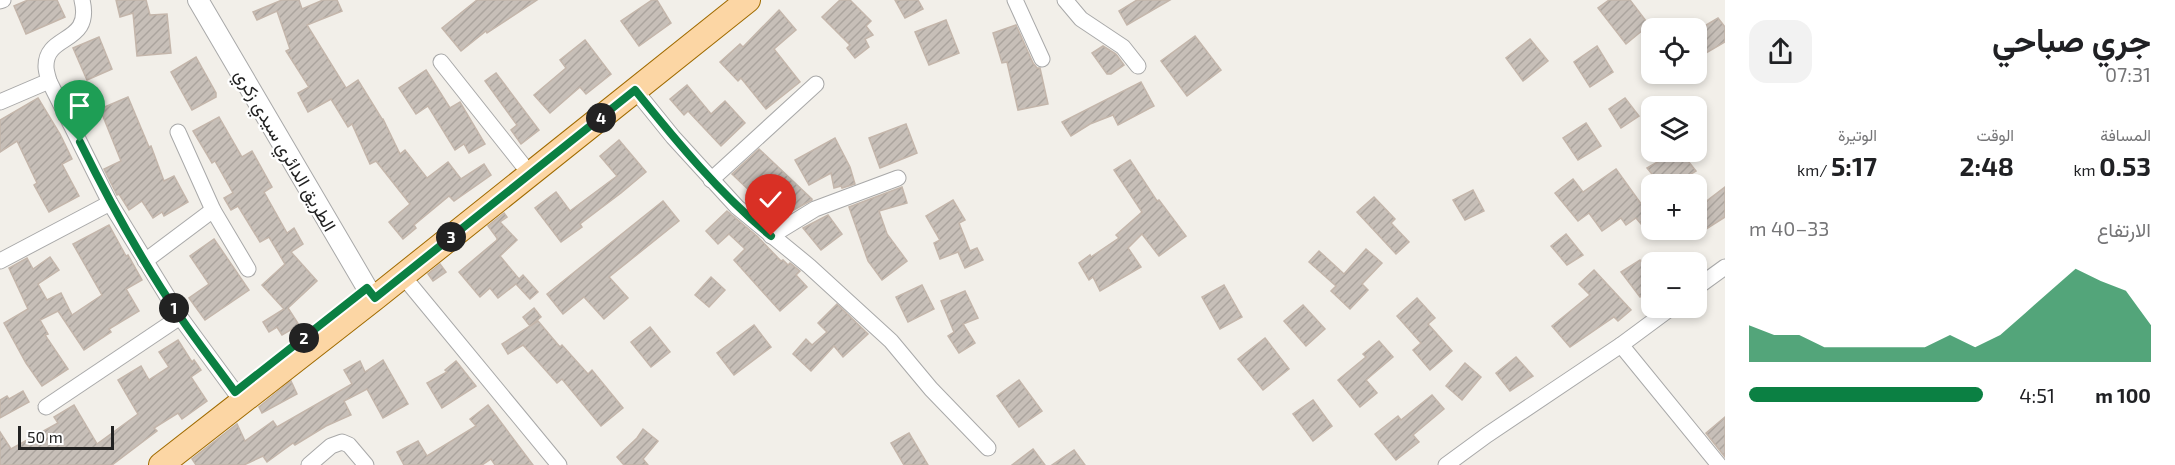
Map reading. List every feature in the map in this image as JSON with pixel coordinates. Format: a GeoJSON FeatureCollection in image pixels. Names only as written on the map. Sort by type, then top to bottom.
{"type":"FeatureCollection","features":[{"type":"Feature","properties":{"kind":"main road"},"geometry":{"type":"LineString","coordinates":[[161,465],[371,293],[522,164],[728,0]]}},
{"type":"Feature","properties":{"kind":"main road"},"geometry":{"type":"LineString","coordinates":[[141,465],[235,392],[371,293],[403,276],[748,0]]}},
{"type":"Feature","properties":{"kind":"street"},"geometry":{"type":"LineString","coordinates":[[82,0],[84,19],[81,26],[54,47],[48,55],[45,66],[49,81],[110,203],[180,317],[235,392]]}},
{"type":"Feature","properties":{"kind":"street","name":"الطريق الدائري سيدي زكري"},"geometry":{"type":"LineString","coordinates":[[198,0],[371,293]]}},
{"type":"Feature","properties":{"kind":"street"},"geometry":{"type":"LineString","coordinates":[[1015,0],[1042,59]]}},
{"type":"Feature","properties":{"kind":"street"},"geometry":{"type":"LineString","coordinates":[[1065,0],[1081,19],[1123,47],[1138,66]]}},
{"type":"Feature","properties":{"kind":"street"},"geometry":{"type":"LineString","coordinates":[[441,62],[522,164]]}},
{"type":"Feature","properties":{"kind":"street"},"geometry":{"type":"LineString","coordinates":[[0,102],[49,81]]}},
{"type":"Feature","properties":{"kind":"street"},"geometry":{"type":"LineString","coordinates":[[711,180],[816,84]]}},
{"type":"Feature","properties":{"kind":"street"},"geometry":{"type":"LineString","coordinates":[[635,90],[711,180],[737,207],[809,266],[891,341],[931,389],[988,448]]}},
{"type":"Feature","properties":{"kind":"street"},"geometry":{"type":"LineString","coordinates":[[178,132],[213,210],[248,269]]}},
{"type":"Feature","properties":{"kind":"street"},"geometry":{"type":"LineString","coordinates":[[771,236],[815,209],[898,178]]}},
{"type":"Feature","properties":{"kind":"street"},"geometry":{"type":"LineString","coordinates":[[0,261],[110,203]]}},
{"type":"Feature","properties":{"kind":"street"},"geometry":{"type":"LineString","coordinates":[[145,261],[213,210]]}},
{"type":"Feature","properties":{"kind":"street"},"geometry":{"type":"LineString","coordinates":[[1707,280],[1725,267]]}},
{"type":"Feature","properties":{"kind":"street"},"geometry":{"type":"LineString","coordinates":[[403,276],[559,465]]}},
{"type":"Feature","properties":{"kind":"street"},"geometry":{"type":"LineString","coordinates":[[46,407],[180,317]]}},
{"type":"Feature","properties":{"kind":"street"},"geometry":{"type":"LineString","coordinates":[[1446,465],[1657,318]]}},
{"type":"Feature","properties":{"kind":"street"},"geometry":{"type":"LineString","coordinates":[[1621,345],[1719,465]]}},
{"type":"Feature","properties":{"kind":"street"},"geometry":{"type":"LineString","coordinates":[[309,465],[331,446],[342,442],[349,445],[366,465]]}},
{"type":"Feature","properties":{"kind":"building"},"geometry":{"type":"Polygon","coordinates":[[[28,0],[57,0],[65,17],[26,34],[14,6],[28,0]]]}},
{"type":"Feature","properties":{"kind":"building"},"geometry":{"type":"Polygon","coordinates":[[[116,0],[146,0],[150,15],[167,14],[171,53],[137,56],[133,13],[120,17],[116,0]]]}},
{"type":"Feature","properties":{"kind":"building"},"geometry":{"type":"Polygon","coordinates":[[[282,0],[299,0],[302,9],[323,0],[337,0],[342,11],[307,25],[346,88],[358,80],[383,119],[400,154],[405,150],[427,178],[448,162],[461,179],[484,164],[491,175],[454,201],[449,196],[414,225],[416,228],[403,239],[389,222],[410,204],[376,161],[370,164],[352,124],[348,127],[331,99],[308,112],[298,93],[309,87],[286,51],[290,49],[277,11],[257,20],[253,12],[282,0]]]}},
{"type":"Feature","properties":{"kind":"building"},"geometry":{"type":"Polygon","coordinates":[[[477,0],[537,0],[487,33],[486,31],[461,51],[442,28],[477,0]]]}},
{"type":"Feature","properties":{"kind":"building"},"geometry":{"type":"Polygon","coordinates":[[[652,0],[657,0],[671,23],[639,46],[621,21],[652,0]]]}},
{"type":"Feature","properties":{"kind":"building"},"geometry":{"type":"Polygon","coordinates":[[[840,0],[850,0],[871,21],[866,26],[873,35],[865,39],[869,47],[855,58],[847,48],[850,45],[822,17],[840,0]]]}},
{"type":"Feature","properties":{"kind":"building"},"geometry":{"type":"Polygon","coordinates":[[[895,0],[918,0],[923,9],[905,18],[895,0]]]}},
{"type":"Feature","properties":{"kind":"building"},"geometry":{"type":"Polygon","coordinates":[[[1137,0],[1170,0],[1127,25],[1119,11],[1137,0]]]}},
{"type":"Feature","properties":{"kind":"building"},"geometry":{"type":"Polygon","coordinates":[[[1609,0],[1630,0],[1644,18],[1641,18],[1641,32],[1626,44],[1598,8],[1609,0]]]}},
{"type":"Feature","properties":{"kind":"building"},"geometry":{"type":"Polygon","coordinates":[[[779,10],[796,30],[774,49],[800,82],[766,109],[741,78],[738,81],[720,62],[740,44],[743,47],[779,10]]]}},
{"type":"Feature","properties":{"kind":"building"},"geometry":{"type":"Polygon","coordinates":[[[1718,18],[1725,27],[1725,42],[1707,52],[1707,24],[1718,18]]]}},
{"type":"Feature","properties":{"kind":"building"},"geometry":{"type":"Polygon","coordinates":[[[946,20],[959,53],[929,65],[915,32],[946,20]]]}},
{"type":"Feature","properties":{"kind":"building"},"geometry":{"type":"Polygon","coordinates":[[[1016,25],[1033,63],[1040,68],[1048,104],[1018,110],[1007,62],[1002,63],[993,33],[1016,25]]]}},
{"type":"Feature","properties":{"kind":"building"},"geometry":{"type":"Polygon","coordinates":[[[1195,36],[1221,70],[1187,96],[1161,61],[1195,36]]]}},
{"type":"Feature","properties":{"kind":"building"},"geometry":{"type":"Polygon","coordinates":[[[99,37],[112,69],[87,80],[73,48],[99,37]]]}},
{"type":"Feature","properties":{"kind":"building"},"geometry":{"type":"Polygon","coordinates":[[[1530,39],[1548,61],[1523,81],[1506,58],[1530,39]]]}},
{"type":"Feature","properties":{"kind":"building"},"geometry":{"type":"Polygon","coordinates":[[[585,40],[611,74],[586,94],[580,87],[550,113],[534,95],[566,68],[560,60],[585,40]]]}},
{"type":"Feature","properties":{"kind":"building"},"geometry":{"type":"Polygon","coordinates":[[[1103,46],[1116,54],[1124,65],[1111,74],[1107,74],[1092,53],[1103,46]]]}},
{"type":"Feature","properties":{"kind":"building"},"geometry":{"type":"Polygon","coordinates":[[[1597,46],[1613,72],[1590,87],[1574,62],[1597,46]]]}},
{"type":"Feature","properties":{"kind":"building"},"geometry":{"type":"Polygon","coordinates":[[[196,57],[216,97],[192,110],[171,72],[196,57]]]}},
{"type":"Feature","properties":{"kind":"building"},"geometry":{"type":"Polygon","coordinates":[[[426,70],[450,108],[460,102],[485,144],[469,153],[464,144],[455,150],[428,106],[416,114],[399,88],[426,70]]]}},
{"type":"Feature","properties":{"kind":"building"},"geometry":{"type":"Polygon","coordinates":[[[496,73],[539,130],[521,144],[511,130],[517,125],[485,81],[496,73]]]}},
{"type":"Feature","properties":{"kind":"building"},"geometry":{"type":"Polygon","coordinates":[[[1141,82],[1154,106],[1118,125],[1113,115],[1090,124],[1071,136],[1062,122],[1141,82]]]}},
{"type":"Feature","properties":{"kind":"building"},"geometry":{"type":"Polygon","coordinates":[[[687,85],[711,114],[725,101],[745,123],[721,146],[688,111],[684,115],[670,99],[687,85]]]}},
{"type":"Feature","properties":{"kind":"building"},"geometry":{"type":"Polygon","coordinates":[[[128,97],[149,147],[151,146],[164,181],[174,176],[188,202],[164,216],[162,212],[153,218],[142,201],[129,210],[119,194],[117,195],[104,169],[121,161],[100,109],[128,97]]]}},
{"type":"Feature","properties":{"kind":"building"},"geometry":{"type":"Polygon","coordinates":[[[38,98],[72,159],[62,164],[79,196],[49,212],[34,185],[37,183],[17,141],[0,152],[0,120],[38,98]]]}},
{"type":"Feature","properties":{"kind":"building"},"geometry":{"type":"Polygon","coordinates":[[[1625,98],[1639,116],[1621,128],[1609,109],[1625,98]]]}},
{"type":"Feature","properties":{"kind":"building"},"geometry":{"type":"Polygon","coordinates":[[[219,117],[242,157],[252,151],[272,187],[264,192],[287,233],[294,228],[303,244],[291,252],[317,281],[288,308],[299,325],[282,335],[277,327],[269,332],[263,322],[284,309],[262,285],[285,264],[269,237],[260,242],[238,206],[231,210],[224,198],[233,193],[215,161],[212,163],[193,131],[219,117]]]}},
{"type":"Feature","properties":{"kind":"building"},"geometry":{"type":"Polygon","coordinates":[[[1586,123],[1601,146],[1578,160],[1563,138],[1586,123]]]}},
{"type":"Feature","properties":{"kind":"building"},"geometry":{"type":"Polygon","coordinates":[[[906,124],[917,153],[880,168],[869,138],[906,124]]]}},
{"type":"Feature","properties":{"kind":"building"},"geometry":{"type":"Polygon","coordinates":[[[835,138],[850,167],[855,184],[834,188],[831,173],[809,185],[795,160],[835,138]]]}},
{"type":"Feature","properties":{"kind":"building"},"geometry":{"type":"Polygon","coordinates":[[[619,140],[646,172],[580,224],[582,227],[561,242],[535,208],[556,192],[570,211],[617,176],[600,156],[619,140]]]}},
{"type":"Feature","properties":{"kind":"building"},"geometry":{"type":"Polygon","coordinates":[[[759,149],[812,200],[788,213],[764,184],[754,195],[732,174],[759,149]]]}},
{"type":"Feature","properties":{"kind":"building"},"geometry":{"type":"Polygon","coordinates":[[[1130,160],[1157,201],[1159,200],[1186,236],[1159,256],[1142,234],[1128,248],[1141,267],[1100,291],[1093,277],[1089,280],[1079,263],[1119,238],[1116,235],[1142,212],[1114,170],[1130,160]]]}},
{"type":"Feature","properties":{"kind":"building"},"geometry":{"type":"Polygon","coordinates":[[[1658,162],[1689,162],[1696,171],[1691,174],[1652,174],[1647,168],[1658,162]]]}},
{"type":"Feature","properties":{"kind":"building"},"geometry":{"type":"Polygon","coordinates":[[[1616,169],[1641,204],[1641,224],[1636,218],[1626,225],[1621,218],[1602,231],[1589,213],[1578,221],[1555,193],[1573,179],[1583,192],[1616,169]]]}},
{"type":"Feature","properties":{"kind":"building"},"geometry":{"type":"Polygon","coordinates":[[[902,187],[907,203],[879,211],[887,234],[907,261],[882,280],[868,261],[849,207],[902,187]]]}},
{"type":"Feature","properties":{"kind":"building"},"geometry":{"type":"Polygon","coordinates":[[[1725,187],[1725,217],[1707,228],[1707,201],[1725,187]]]}},
{"type":"Feature","properties":{"kind":"building"},"geometry":{"type":"Polygon","coordinates":[[[1473,190],[1484,211],[1465,220],[1453,200],[1473,190]]]}},
{"type":"Feature","properties":{"kind":"building"},"geometry":{"type":"Polygon","coordinates":[[[1374,197],[1395,219],[1391,223],[1409,242],[1396,254],[1357,212],[1374,197]]]}},
{"type":"Feature","properties":{"kind":"building"},"geometry":{"type":"Polygon","coordinates":[[[953,200],[965,220],[959,223],[970,251],[977,248],[983,260],[965,268],[958,252],[940,259],[934,243],[940,240],[926,216],[953,200]]]}},
{"type":"Feature","properties":{"kind":"building"},"geometry":{"type":"Polygon","coordinates":[[[663,201],[679,221],[609,277],[628,298],[604,319],[584,297],[563,314],[547,294],[663,201]]]}},
{"type":"Feature","properties":{"kind":"building"},"geometry":{"type":"Polygon","coordinates":[[[727,211],[757,236],[781,261],[783,260],[788,265],[790,263],[800,271],[796,275],[807,287],[780,311],[734,260],[745,249],[729,234],[718,244],[706,231],[727,211]]]}},
{"type":"Feature","properties":{"kind":"building"},"geometry":{"type":"Polygon","coordinates":[[[504,213],[507,217],[500,222],[517,240],[500,256],[519,279],[523,275],[538,292],[530,299],[516,284],[498,298],[490,288],[480,297],[459,272],[497,240],[488,226],[504,213]]]}},
{"type":"Feature","properties":{"kind":"building"},"geometry":{"type":"Polygon","coordinates":[[[828,215],[842,234],[821,250],[803,228],[828,215]]]}},
{"type":"Feature","properties":{"kind":"building"},"geometry":{"type":"Polygon","coordinates":[[[109,225],[142,280],[126,289],[139,311],[109,329],[111,332],[84,350],[58,311],[40,320],[48,334],[45,335],[68,369],[42,386],[26,363],[4,323],[28,309],[9,268],[27,258],[33,269],[50,257],[59,270],[38,284],[47,300],[61,293],[72,315],[102,295],[73,244],[109,225]]]}},
{"type":"Feature","properties":{"kind":"building"},"geometry":{"type":"Polygon","coordinates":[[[1566,234],[1583,255],[1567,265],[1551,246],[1566,234]]]}},
{"type":"Feature","properties":{"kind":"building"},"geometry":{"type":"Polygon","coordinates":[[[214,239],[249,290],[205,320],[189,298],[209,284],[190,256],[214,239]]]}},
{"type":"Feature","properties":{"kind":"building"},"geometry":{"type":"Polygon","coordinates":[[[1366,249],[1382,263],[1362,284],[1368,290],[1350,309],[1331,291],[1336,286],[1309,262],[1319,251],[1344,274],[1366,249]]]}},
{"type":"Feature","properties":{"kind":"building"},"geometry":{"type":"Polygon","coordinates":[[[1640,260],[1641,296],[1640,297],[1621,272],[1640,260]]]}},
{"type":"Feature","properties":{"kind":"building"},"geometry":{"type":"Polygon","coordinates":[[[440,264],[446,272],[433,281],[428,274],[440,264]]]}},
{"type":"Feature","properties":{"kind":"building"},"geometry":{"type":"Polygon","coordinates":[[[1594,270],[1631,310],[1618,321],[1614,317],[1570,347],[1552,326],[1590,295],[1579,284],[1594,270]]]}},
{"type":"Feature","properties":{"kind":"building"},"geometry":{"type":"Polygon","coordinates":[[[711,277],[725,290],[709,307],[695,295],[711,277]]]}},
{"type":"Feature","properties":{"kind":"building"},"geometry":{"type":"Polygon","coordinates":[[[922,285],[934,309],[908,322],[896,297],[922,285]]]}},
{"type":"Feature","properties":{"kind":"building"},"geometry":{"type":"Polygon","coordinates":[[[1224,285],[1242,317],[1220,329],[1202,297],[1224,285]]]}},
{"type":"Feature","properties":{"kind":"building"},"geometry":{"type":"Polygon","coordinates":[[[965,291],[978,318],[963,324],[975,343],[959,353],[948,336],[954,332],[941,301],[965,291]]]}},
{"type":"Feature","properties":{"kind":"building"},"geometry":{"type":"Polygon","coordinates":[[[1417,298],[1435,318],[1428,324],[1452,351],[1430,370],[1413,350],[1421,343],[1397,316],[1417,298]]]}},
{"type":"Feature","properties":{"kind":"building"},"geometry":{"type":"Polygon","coordinates":[[[837,304],[868,334],[843,357],[834,346],[811,371],[793,354],[806,339],[812,345],[827,332],[818,323],[837,304]]]}},
{"type":"Feature","properties":{"kind":"building"},"geometry":{"type":"Polygon","coordinates":[[[1303,305],[1325,329],[1306,346],[1284,321],[1303,305]]]}},
{"type":"Feature","properties":{"kind":"building"},"geometry":{"type":"Polygon","coordinates":[[[534,308],[541,317],[530,326],[523,317],[534,308]]]}},
{"type":"Feature","properties":{"kind":"building"},"geometry":{"type":"Polygon","coordinates":[[[538,321],[560,347],[562,345],[588,374],[592,370],[623,408],[601,426],[562,379],[557,383],[523,345],[508,354],[502,344],[538,321]]]}},
{"type":"Feature","properties":{"kind":"building"},"geometry":{"type":"Polygon","coordinates":[[[754,325],[771,347],[734,375],[717,353],[754,325]]]}},
{"type":"Feature","properties":{"kind":"building"},"geometry":{"type":"Polygon","coordinates":[[[650,327],[670,352],[651,367],[631,342],[650,327]]]}},
{"type":"Feature","properties":{"kind":"building"},"geometry":{"type":"Polygon","coordinates":[[[1265,338],[1289,369],[1263,390],[1238,359],[1265,338]]]}},
{"type":"Feature","properties":{"kind":"building"},"geometry":{"type":"Polygon","coordinates":[[[178,340],[192,362],[194,360],[201,370],[191,377],[207,401],[182,419],[178,413],[154,428],[157,431],[112,465],[0,465],[0,432],[11,449],[58,423],[54,417],[74,405],[97,444],[138,414],[118,380],[141,366],[149,380],[169,367],[159,352],[178,340]]]}},
{"type":"Feature","properties":{"kind":"building"},"geometry":{"type":"Polygon","coordinates":[[[1379,341],[1393,357],[1366,380],[1377,393],[1360,407],[1338,380],[1366,357],[1363,354],[1379,341]]]}},
{"type":"Feature","properties":{"kind":"building"},"geometry":{"type":"Polygon","coordinates":[[[1516,357],[1533,376],[1510,391],[1496,373],[1516,357]]]}},
{"type":"Feature","properties":{"kind":"building"},"geometry":{"type":"Polygon","coordinates":[[[383,360],[408,404],[383,418],[367,389],[344,401],[351,415],[326,426],[295,445],[293,443],[267,462],[263,456],[244,465],[196,465],[192,459],[237,424],[245,441],[273,421],[277,427],[352,384],[344,370],[360,361],[365,372],[383,360]]]}},
{"type":"Feature","properties":{"kind":"building"},"geometry":{"type":"Polygon","coordinates":[[[456,361],[476,386],[442,408],[427,383],[447,372],[445,370],[456,361]]]}},
{"type":"Feature","properties":{"kind":"building"},"geometry":{"type":"Polygon","coordinates":[[[1465,363],[1481,377],[1462,400],[1446,386],[1465,363]]]}},
{"type":"Feature","properties":{"kind":"building"},"geometry":{"type":"Polygon","coordinates":[[[1019,380],[1042,411],[1019,427],[997,396],[1019,380]]]}},
{"type":"Feature","properties":{"kind":"building"},"geometry":{"type":"Polygon","coordinates":[[[291,381],[297,394],[262,413],[259,407],[291,381]]]}},
{"type":"Feature","properties":{"kind":"building"},"geometry":{"type":"Polygon","coordinates":[[[23,391],[29,402],[0,418],[0,400],[7,396],[9,399],[23,391]]]}},
{"type":"Feature","properties":{"kind":"building"},"geometry":{"type":"Polygon","coordinates":[[[1432,395],[1444,409],[1413,435],[1419,442],[1396,460],[1375,434],[1398,416],[1401,420],[1432,395]]]}},
{"type":"Feature","properties":{"kind":"building"},"geometry":{"type":"Polygon","coordinates":[[[1313,400],[1332,426],[1313,441],[1293,414],[1313,400]]]}},
{"type":"Feature","properties":{"kind":"building"},"geometry":{"type":"Polygon","coordinates":[[[488,405],[533,465],[495,465],[491,459],[482,465],[404,465],[397,452],[418,441],[427,456],[476,426],[470,419],[488,405]]]}},
{"type":"Feature","properties":{"kind":"building"},"geometry":{"type":"Polygon","coordinates":[[[1725,417],[1725,457],[1706,433],[1725,417]]]}},
{"type":"Feature","properties":{"kind":"building"},"geometry":{"type":"Polygon","coordinates":[[[643,429],[658,441],[643,459],[648,465],[624,465],[617,457],[643,429]]]}},
{"type":"Feature","properties":{"kind":"building"},"geometry":{"type":"Polygon","coordinates":[[[909,433],[928,465],[904,465],[891,443],[909,433]]]}},
{"type":"Feature","properties":{"kind":"building"},"geometry":{"type":"Polygon","coordinates":[[[1033,449],[1045,465],[1012,465],[1033,449]]]}},
{"type":"Feature","properties":{"kind":"building"},"geometry":{"type":"Polygon","coordinates":[[[1074,450],[1085,465],[1052,465],[1074,450]]]}},
{"type":"Feature","properties":{"kind":"route"},"geometry":{"type":"LineString","coordinates":[[80,142],[110,203],[145,261],[180,317],[235,392],[367,288],[375,298],[635,90],[711,180],[737,207],[771,236]]}}]}
